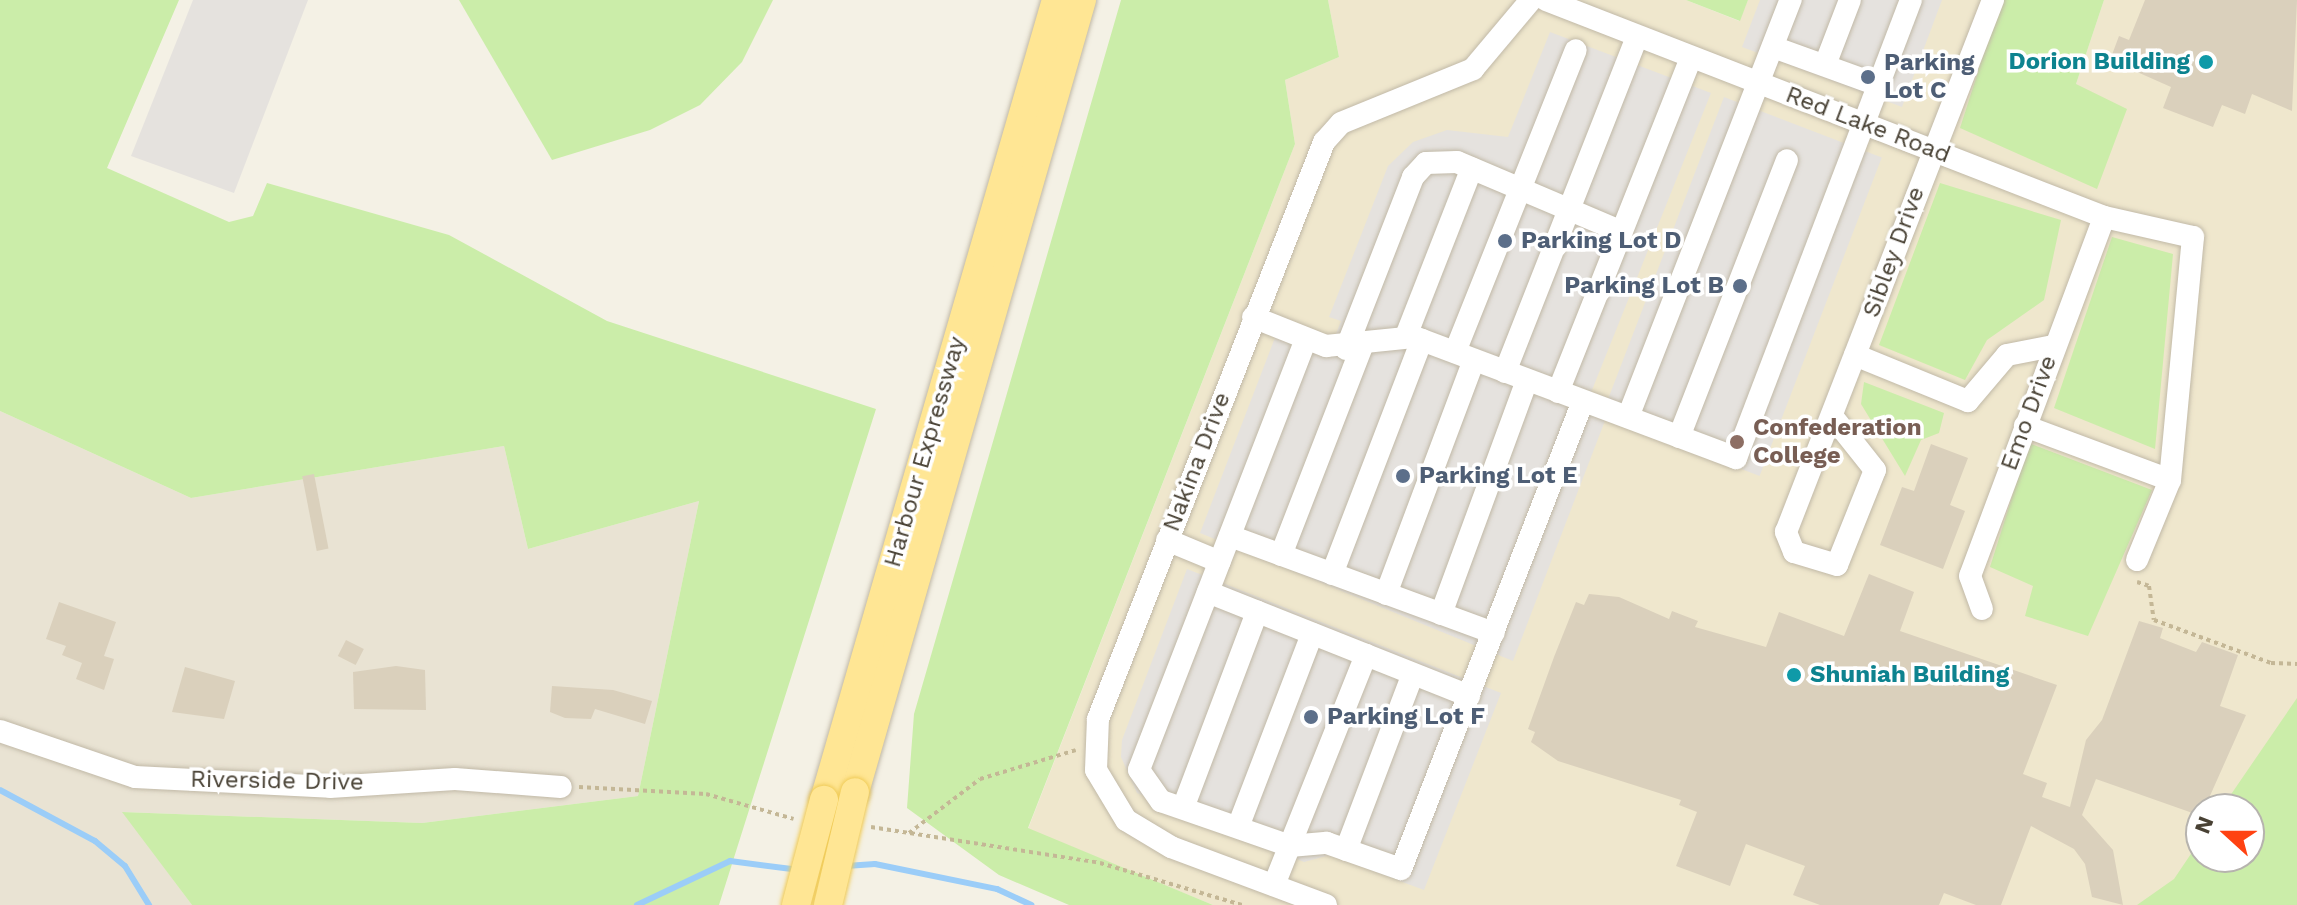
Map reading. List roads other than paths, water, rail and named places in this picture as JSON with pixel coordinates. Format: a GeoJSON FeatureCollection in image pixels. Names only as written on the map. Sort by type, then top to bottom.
{"type":"FeatureCollection","features":[{"type":"Feature","properties":{"kind":"main road","name":"Harbour Expressway"},"geometry":{"type":"LineString","coordinates":[[796,905],[1056,0]]}},
{"type":"Feature","properties":{"kind":"main road","name":"Harbour Expressway"},"geometry":{"type":"LineString","coordinates":[[828,905],[855,792],[1082,0]]}},
{"type":"Feature","properties":{"kind":"street","name":"Nakina Drive"},"geometry":{"type":"LineString","coordinates":[[1326,905],[1159,842],[1126,820],[1106,795],[1094,747],[1098,719],[1324,142],[1341,123],[1473,69],[1531,0]]}},
{"type":"Feature","properties":{"kind":"street","name":"Red Lake Road"},"geometry":{"type":"LineString","coordinates":[[1546,0],[2104,217],[2193,237],[2170,480]]}},
{"type":"Feature","properties":{"kind":"street"},"geometry":{"type":"LineString","coordinates":[[1628,417],[1791,0]]}},
{"type":"Feature","properties":{"kind":"street"},"geometry":{"type":"LineString","coordinates":[[1825,65],[1850,0]]}},
{"type":"Feature","properties":{"kind":"street"},"geometry":{"type":"LineString","coordinates":[[1253,317],[1306,339],[1354,347],[1414,338],[1736,458],[1911,0]]}},
{"type":"Feature","properties":{"kind":"street","name":"Sibley Drive"},"geometry":{"type":"LineString","coordinates":[[1832,416],[1875,470],[1837,565],[1794,552],[1785,543],[1832,416],[1932,149],[1993,0]]}},
{"type":"Feature","properties":{"kind":"street"},"geometry":{"type":"LineString","coordinates":[[1505,372],[1637,37]]}},
{"type":"Feature","properties":{"kind":"street"},"geometry":{"type":"LineString","coordinates":[[1773,47],[1878,85]]}},
{"type":"Feature","properties":{"kind":"street"},"geometry":{"type":"LineString","coordinates":[[1386,594],[1520,190],[1576,50]]}},
{"type":"Feature","properties":{"kind":"street"},"geometry":{"type":"LineString","coordinates":[[1558,392],[1691,58]]}},
{"type":"Feature","properties":{"kind":"street"},"geometry":{"type":"LineString","coordinates":[[1281,555],[1417,170],[1441,160],[1472,168],[1622,232]]}},
{"type":"Feature","properties":{"kind":"street"},"geometry":{"type":"LineString","coordinates":[[1679,437],[1787,160]]}},
{"type":"Feature","properties":{"kind":"street"},"geometry":{"type":"LineString","coordinates":[[1332,574],[1472,168]]}},
{"type":"Feature","properties":{"kind":"street","name":"Emo Drive"},"geometry":{"type":"LineString","coordinates":[[1982,609],[1970,576],[2053,346],[2104,217]]}},
{"type":"Feature","properties":{"kind":"street"},"geometry":{"type":"LineString","coordinates":[[1306,339],[1140,760],[1141,779],[1151,793],[1183,808],[1290,846],[1327,843],[1401,869],[1583,401]]}},
{"type":"Feature","properties":{"kind":"street"},"geometry":{"type":"LineString","coordinates":[[1855,355],[1968,401],[2007,355],[2053,346]]}},
{"type":"Feature","properties":{"kind":"street"},"geometry":{"type":"LineString","coordinates":[[1441,614],[1527,380]]}},
{"type":"Feature","properties":{"kind":"street"},"geometry":{"type":"LineString","coordinates":[[2025,426],[2170,480],[2132,569]]}},
{"type":"Feature","properties":{"kind":"street"},"geometry":{"type":"LineString","coordinates":[[1230,536],[1494,633]]}},
{"type":"Feature","properties":{"kind":"street"},"geometry":{"type":"LineString","coordinates":[[1167,540],[1220,562]]}},
{"type":"Feature","properties":{"kind":"street"},"geometry":{"type":"LineString","coordinates":[[1208,592],[1469,696]]}},
{"type":"Feature","properties":{"kind":"street"},"geometry":{"type":"LineString","coordinates":[[1183,808],[1257,612]]}},
{"type":"Feature","properties":{"kind":"street"},"geometry":{"type":"LineString","coordinates":[[1238,827],[1312,634]]}},
{"type":"Feature","properties":{"kind":"street"},"geometry":{"type":"LineString","coordinates":[[1274,885],[1366,655]]}},
{"type":"Feature","properties":{"kind":"street"},"geometry":{"type":"LineString","coordinates":[[1346,850],[1413,674]]}},
{"type":"Feature","properties":{"kind":"street","name":"Riverside Drive"},"geometry":{"type":"LineString","coordinates":[[0,731],[135,777],[330,787],[455,779],[561,787]]}},
{"type":"Feature","properties":{"kind":"waterway"},"geometry":{"type":"LineString","coordinates":[[0,790],[95,841],[125,866],[149,905]]}},
{"type":"Feature","properties":{"kind":"waterway"},"geometry":{"type":"LineString","coordinates":[[637,905],[730,861],[799,870]]}},
{"type":"Feature","properties":{"kind":"waterway"},"geometry":{"type":"LineString","coordinates":[[846,866],[875,864],[997,889],[1031,905]]}},
{"type":"Feature","properties":{"kind":"place","name":"Dorion Building"},"geometry":{"type":"Point","coordinates":[2206,62]}},
{"type":"Feature","properties":{"kind":"place","name":"Parking Lot C"},"geometry":{"type":"Point","coordinates":[1868,77]}},
{"type":"Feature","properties":{"kind":"place","name":"Parking Lot D"},"geometry":{"type":"Point","coordinates":[1505,241]}},
{"type":"Feature","properties":{"kind":"place","name":"Parking Lot B"},"geometry":{"type":"Point","coordinates":[1740,286]}},
{"type":"Feature","properties":{"kind":"place","name":"Confederation College"},"geometry":{"type":"Point","coordinates":[1737,442]}},
{"type":"Feature","properties":{"kind":"place","name":"Parking Lot E"},"geometry":{"type":"Point","coordinates":[1403,476]}},
{"type":"Feature","properties":{"kind":"place","name":"Shuniah Building"},"geometry":{"type":"Point","coordinates":[1794,675]}},
{"type":"Feature","properties":{"kind":"place","name":"Parking Lot F"},"geometry":{"type":"Point","coordinates":[1311,717]}}]}
